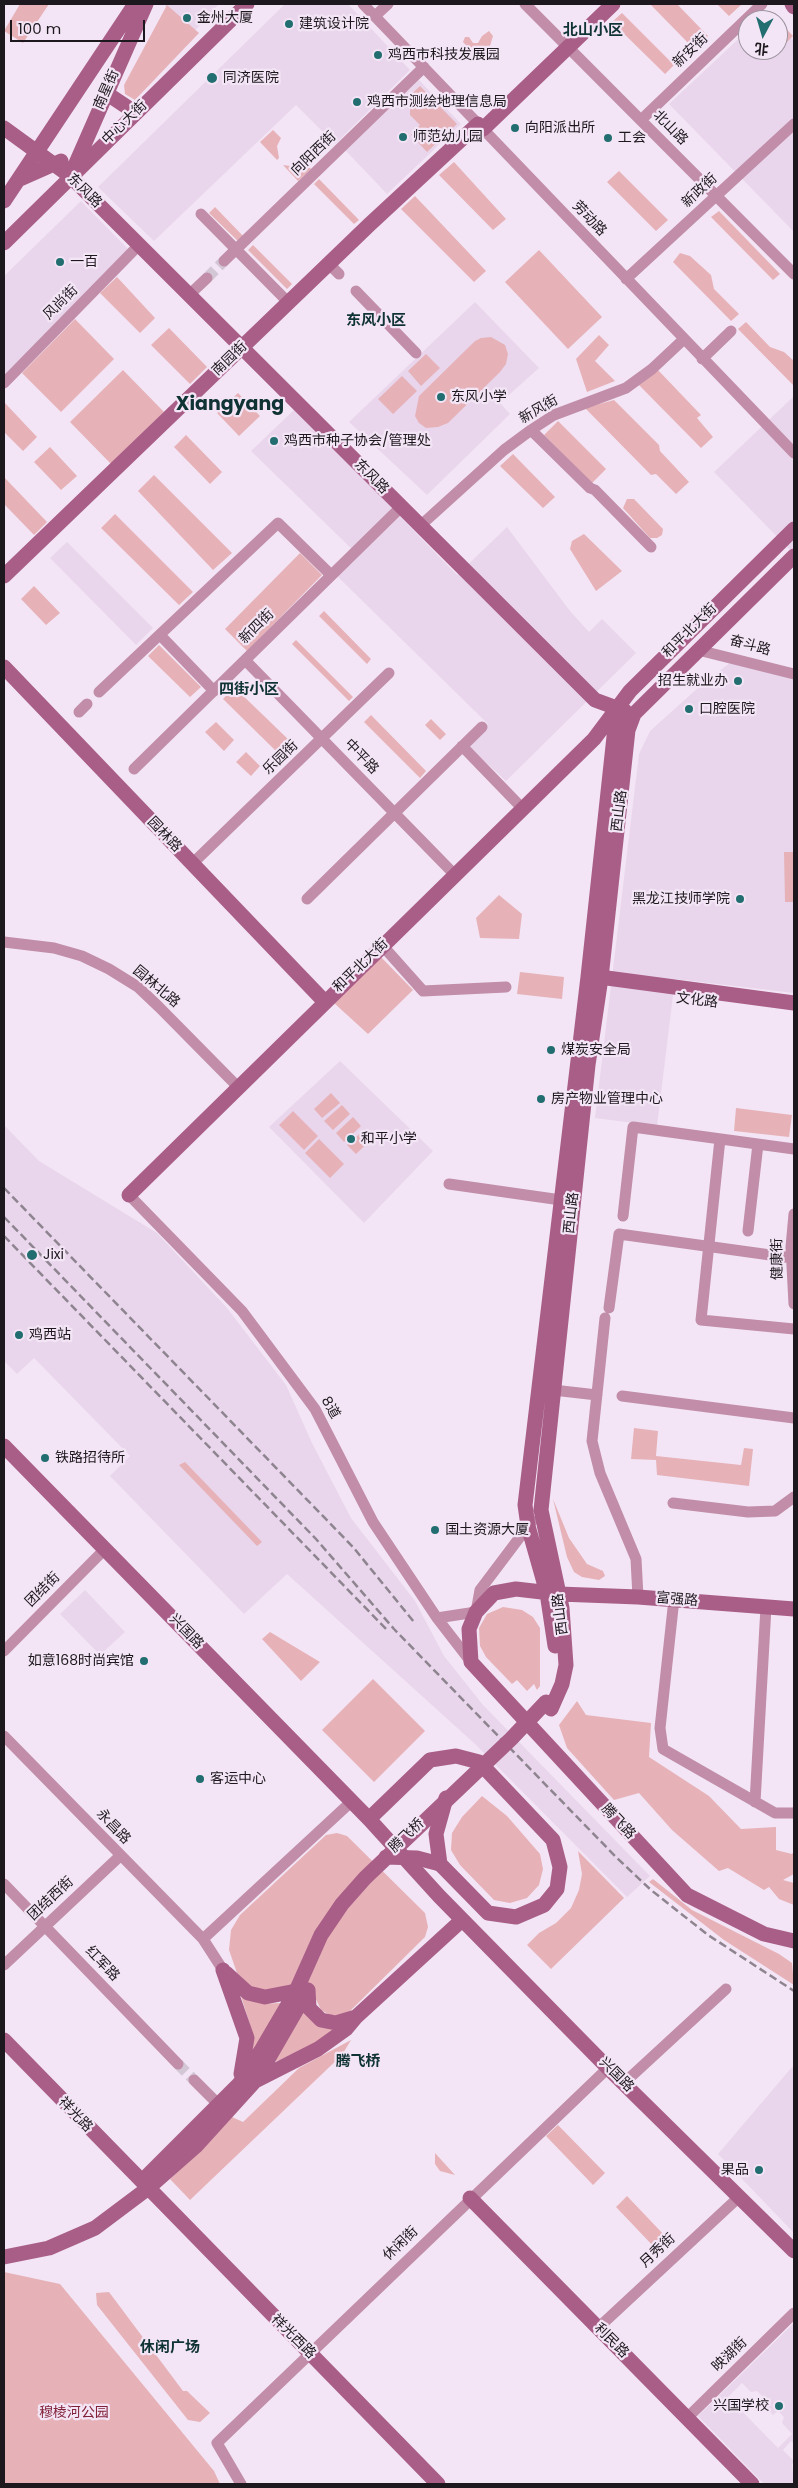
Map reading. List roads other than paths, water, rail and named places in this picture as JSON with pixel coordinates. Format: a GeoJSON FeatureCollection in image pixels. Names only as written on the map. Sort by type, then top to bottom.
{"type":"FeatureCollection","features":[{"type":"Feature","properties":{"kind":"main road"},"geometry":{"type":"LineString","coordinates":[[4,201],[135,4]]}},
{"type":"Feature","properties":{"kind":"main road","name":"南星街"},"geometry":{"type":"LineString","coordinates":[[70,176],[146,4]]}},
{"type":"Feature","properties":{"kind":"main road","name":"中心大街"},"geometry":{"type":"LineString","coordinates":[[4,243],[247,4]]}},
{"type":"Feature","properties":{"kind":"main road"},"geometry":{"type":"LineString","coordinates":[[568,47],[613,4]]}},
{"type":"Feature","properties":{"kind":"main road","name":"南园街"},"geometry":{"type":"LineString","coordinates":[[4,576],[242,348],[334,269],[369,225],[568,47]]}},
{"type":"Feature","properties":{"kind":"main road"},"geometry":{"type":"LineString","coordinates":[[17,181],[80,152],[131,118],[106,93]]}},
{"type":"Feature","properties":{"kind":"main road","name":"东风路"},"geometry":{"type":"LineString","coordinates":[[4,128],[70,176],[595,700],[615,725]]}},
{"type":"Feature","properties":{"kind":"main road","name":"和平北大街"},"geometry":{"type":"LineString","coordinates":[[615,725],[636,685],[794,529]]}},
{"type":"Feature","properties":{"kind":"main road","name":"和平北大街"},"geometry":{"type":"LineString","coordinates":[[129,1194],[324,1001],[523,809],[698,650],[794,556]]}},
{"type":"Feature","properties":{"kind":"main road","name":"园林路"},"geometry":{"type":"LineString","coordinates":[[4,667],[324,1001]]}},
{"type":"Feature","properties":{"kind":"main road","name":"西山路"},"geometry":{"type":"LineString","coordinates":[[548,1706],[562,1684],[566,1665],[540,1510],[584,1099],[615,725]]}},
{"type":"Feature","properties":{"kind":"main road","name":"西山路"},"geometry":{"type":"LineString","coordinates":[[553,1593],[528,1526],[525,1505],[561,1200],[594,980],[615,725]]}},
{"type":"Feature","properties":{"kind":"main road","name":"文化路"},"geometry":{"type":"LineString","coordinates":[[594,980],[794,1003]]}},
{"type":"Feature","properties":{"kind":"main road","name":"文化路"},"geometry":{"type":"LineString","coordinates":[[594,980],[794,1013]]}},
{"type":"Feature","properties":{"kind":"main road","name":"兴国路"},"geometry":{"type":"LineString","coordinates":[[4,1446],[369,1819],[462,1920],[608,2068],[794,2251]]}},
{"type":"Feature","properties":{"kind":"main road","name":"富强路"},"geometry":{"type":"LineString","coordinates":[[476,1612],[494,1594],[516,1589],[794,1609]]}},
{"type":"Feature","properties":{"kind":"main road"},"geometry":{"type":"LineString","coordinates":[[471,1662],[469,1629],[476,1612]]}},
{"type":"Feature","properties":{"kind":"main road","name":"腾飞路"},"geometry":{"type":"LineString","coordinates":[[471,1662],[688,1895],[764,1934],[794,1941]]}},
{"type":"Feature","properties":{"kind":"main road","name":"腾飞桥"},"geometry":{"type":"LineString","coordinates":[[392,1857],[446,1798],[548,1706]]}},
{"type":"Feature","properties":{"kind":"main road","name":"腾飞桥"},"geometry":{"type":"LineString","coordinates":[[302,1990],[321,1935],[342,1904],[392,1857],[441,1815],[548,1706]]}},
{"type":"Feature","properties":{"kind":"main road"},"geometry":{"type":"LineString","coordinates":[[369,1819],[430,1760],[456,1756],[478,1762],[553,1840],[560,1867],[557,1889],[544,1905],[516,1917],[488,1913],[440,1864],[436,1834],[446,1798]]}},
{"type":"Feature","properties":{"kind":"main road"},"geometry":{"type":"LineString","coordinates":[[392,1857],[440,1864]]}},
{"type":"Feature","properties":{"kind":"main road"},"geometry":{"type":"LineString","coordinates":[[256,2080],[318,2049],[346,2029],[356,2017],[462,1920]]}},
{"type":"Feature","properties":{"kind":"main road"},"geometry":{"type":"LineString","coordinates":[[224,1970],[248,1993],[265,1997],[302,1990]]}},
{"type":"Feature","properties":{"kind":"main road"},"geometry":{"type":"LineString","coordinates":[[224,1970],[247,2038],[239,2084]]}},
{"type":"Feature","properties":{"kind":"main road"},"geometry":{"type":"LineString","coordinates":[[302,1990],[309,2008],[321,2020],[336,2022],[356,2017]]}},
{"type":"Feature","properties":{"kind":"main road"},"geometry":{"type":"LineString","coordinates":[[4,2257],[49,2248],[94,2228],[144,2185],[197,2145],[256,2080],[302,1990]]}},
{"type":"Feature","properties":{"kind":"main road"},"geometry":{"type":"LineString","coordinates":[[4,2247],[46,2238],[91,2219],[144,2185],[239,2084],[302,1990]]}},
{"type":"Feature","properties":{"kind":"main road","name":"祥光路"},"geometry":{"type":"LineString","coordinates":[[4,2040],[144,2185]]}},
{"type":"Feature","properties":{"kind":"main road","name":"祥光西路"},"geometry":{"type":"LineString","coordinates":[[144,2185],[438,2484]]}},
{"type":"Feature","properties":{"kind":"main road","name":"利民路"},"geometry":{"type":"LineString","coordinates":[[470,2198],[752,2484]]}},
{"type":"Feature","properties":{"kind":"street","name":"劳动路"},"geometry":{"type":"LineString","coordinates":[[363,4],[794,453]]}},
{"type":"Feature","properties":{"kind":"street"},"geometry":{"type":"LineString","coordinates":[[375,16],[388,4]]}},
{"type":"Feature","properties":{"kind":"street","name":"北山路"},"geometry":{"type":"LineString","coordinates":[[525,4],[794,274]]}},
{"type":"Feature","properties":{"kind":"street","name":"新安街"},"geometry":{"type":"LineString","coordinates":[[641,120],[762,4]]}},
{"type":"Feature","properties":{"kind":"street","name":"向阳西街"},"geometry":{"type":"LineString","coordinates":[[224,261],[424,67]]}},
{"type":"Feature","properties":{"kind":"street","name":"新政街"},"geometry":{"type":"LineString","coordinates":[[626,279],[794,124]]}},
{"type":"Feature","properties":{"kind":"street"},"geometry":{"type":"LineString","coordinates":[[201,214],[284,298]]}},
{"type":"Feature","properties":{"kind":"street","name":"风尚街"},"geometry":{"type":"LineString","coordinates":[[4,383],[139,245]]}},
{"type":"Feature","properties":{"kind":"street"},"geometry":{"type":"LineString","coordinates":[[189,295],[206,278]]}},
{"type":"Feature","properties":{"kind":"street"},"geometry":{"type":"LineString","coordinates":[[356,291],[416,353]]}},
{"type":"Feature","properties":{"kind":"street"},"geometry":{"type":"LineString","coordinates":[[702,359],[731,332]]}},
{"type":"Feature","properties":{"kind":"street","name":"新风街"},"geometry":{"type":"LineString","coordinates":[[420,526],[504,450],[531,430],[554,415],[626,388],[652,369],[684,339]]}},
{"type":"Feature","properties":{"kind":"street"},"geometry":{"type":"LineString","coordinates":[[531,430],[590,488],[596,490],[651,547]]}},
{"type":"Feature","properties":{"kind":"street","name":"新四街"},"geometry":{"type":"LineString","coordinates":[[134,769],[401,506]]}},
{"type":"Feature","properties":{"kind":"street"},"geometry":{"type":"LineString","coordinates":[[99,692],[278,523],[331,575]]}},
{"type":"Feature","properties":{"kind":"street"},"geometry":{"type":"LineString","coordinates":[[160,635],[214,691]]}},
{"type":"Feature","properties":{"kind":"street","name":"奋斗路"},"geometry":{"type":"LineString","coordinates":[[698,650],[794,674]]}},
{"type":"Feature","properties":{"kind":"street","name":"中平路"},"geometry":{"type":"LineString","coordinates":[[245,660],[455,875]]}},
{"type":"Feature","properties":{"kind":"street","name":"乐园街"},"geometry":{"type":"LineString","coordinates":[[192,864],[389,673]]}},
{"type":"Feature","properties":{"kind":"street"},"geometry":{"type":"LineString","coordinates":[[307,900],[482,727]]}},
{"type":"Feature","properties":{"kind":"street"},"geometry":{"type":"LineString","coordinates":[[462,746],[523,809]]}},
{"type":"Feature","properties":{"kind":"street","name":"园林北路"},"geometry":{"type":"LineString","coordinates":[[4,942],[54,948],[82,956],[109,969],[138,988],[159,1007],[238,1087]]}},
{"type":"Feature","properties":{"kind":"street"},"geometry":{"type":"LineString","coordinates":[[382,945],[423,991],[506,987]]}},
{"type":"Feature","properties":{"kind":"street"},"geometry":{"type":"LineString","coordinates":[[622,1216],[633,1127],[794,1149]]}},
{"type":"Feature","properties":{"kind":"street"},"geometry":{"type":"LineString","coordinates":[[720,1139],[701,1320],[794,1329]]}},
{"type":"Feature","properties":{"kind":"street"},"geometry":{"type":"LineString","coordinates":[[748,1231],[758,1144]]}},
{"type":"Feature","properties":{"kind":"street"},"geometry":{"type":"LineString","coordinates":[[449,1184],[561,1200]]}},
{"type":"Feature","properties":{"kind":"street","name":"8道"},"geometry":{"type":"LineString","coordinates":[[129,1194],[242,1311],[315,1409],[373,1522],[437,1618],[471,1662]]}},
{"type":"Feature","properties":{"kind":"street","name":"健康街"},"geometry":{"type":"LineString","coordinates":[[794,1214],[792,1258],[794,1304]]}},
{"type":"Feature","properties":{"kind":"street"},"geometry":{"type":"LineString","coordinates":[[638,1597],[636,1559],[600,1474],[592,1441],[607,1313],[619,1234],[792,1258]]}},
{"type":"Feature","properties":{"kind":"street"},"geometry":{"type":"LineString","coordinates":[[554,1390],[597,1395]]}},
{"type":"Feature","properties":{"kind":"street"},"geometry":{"type":"LineString","coordinates":[[622,1396],[794,1418]]}},
{"type":"Feature","properties":{"kind":"street"},"geometry":{"type":"LineString","coordinates":[[673,1503],[748,1512],[775,1511],[794,1497]]}},
{"type":"Feature","properties":{"kind":"street"},"geometry":{"type":"LineString","coordinates":[[437,1618],[476,1612],[480,1590],[540,1510]]}},
{"type":"Feature","properties":{"kind":"street","name":"团结街"},"geometry":{"type":"LineString","coordinates":[[5,1649],[104,1550]]}},
{"type":"Feature","properties":{"kind":"street"},"geometry":{"type":"LineString","coordinates":[[674,1600],[660,1728],[663,1749],[775,1813],[794,1813]]}},
{"type":"Feature","properties":{"kind":"street"},"geometry":{"type":"LineString","coordinates":[[755,1802],[766,1607]]}},
{"type":"Feature","properties":{"kind":"street","name":"永昌路"},"geometry":{"type":"LineString","coordinates":[[4,1736],[203,1939],[224,1970]]}},
{"type":"Feature","properties":{"kind":"street"},"geometry":{"type":"LineString","coordinates":[[203,1939],[352,1802]]}},
{"type":"Feature","properties":{"kind":"street","name":"团结西街"},"geometry":{"type":"LineString","coordinates":[[4,1965],[120,1856]]}},
{"type":"Feature","properties":{"kind":"street","name":"红军路"},"geometry":{"type":"LineString","coordinates":[[4,1884],[178,2064]]}},
{"type":"Feature","properties":{"kind":"street"},"geometry":{"type":"LineString","coordinates":[[624,2083],[726,1989]]}},
{"type":"Feature","properties":{"kind":"street","name":"休闲街"},"geometry":{"type":"LineString","coordinates":[[241,2484],[217,2443],[470,2198],[608,2068]]}},
{"type":"Feature","properties":{"kind":"street"},"geometry":{"type":"LineString","coordinates":[[194,2080],[219,2105]]}},
{"type":"Feature","properties":{"kind":"street","name":"月秀街"},"geometry":{"type":"LineString","coordinates":[[598,2328],[739,2197]]}},
{"type":"Feature","properties":{"kind":"street","name":"映湖街"},"geometry":{"type":"LineString","coordinates":[[687,2418],[794,2313]]}},
{"type":"Feature","properties":{"kind":"tunnel"},"geometry":{"type":"LineString","coordinates":[[207,278],[224,261]]}},
{"type":"Feature","properties":{"kind":"tunnel"},"geometry":{"type":"LineString","coordinates":[[178,2064],[194,2080]]}},
{"type":"Feature","properties":{"kind":"railway"},"geometry":{"type":"LineString","coordinates":[[4,1188],[353,1547],[414,1622]]}},
{"type":"Feature","properties":{"kind":"railway"},"geometry":{"type":"LineString","coordinates":[[4,1217],[316,1539],[394,1629],[616,1857],[651,1890],[708,1935],[794,1991]]}},
{"type":"Feature","properties":{"kind":"railway"},"geometry":{"type":"LineString","coordinates":[[4,1236],[388,1631]]}},
{"type":"Feature","properties":{"kind":"place","name":"金州大厦"},"geometry":{"type":"Point","coordinates":[187,18]}},
{"type":"Feature","properties":{"kind":"place","name":"建筑设计院"},"geometry":{"type":"Point","coordinates":[289,24]}},
{"type":"Feature","properties":{"kind":"place","name":"鸡西市科技发展园"},"geometry":{"type":"Point","coordinates":[378,55]}},
{"type":"Feature","properties":{"kind":"place","name":"同济医院"},"geometry":{"type":"Point","coordinates":[212,78]}},
{"type":"Feature","properties":{"kind":"place","name":"鸡西市测绘地理信息局"},"geometry":{"type":"Point","coordinates":[357,102]}},
{"type":"Feature","properties":{"kind":"place","name":"向阳派出所"},"geometry":{"type":"Point","coordinates":[515,128]}},
{"type":"Feature","properties":{"kind":"place","name":"师范幼儿园"},"geometry":{"type":"Point","coordinates":[403,137]}},
{"type":"Feature","properties":{"kind":"place","name":"工会"},"geometry":{"type":"Point","coordinates":[608,138]}},
{"type":"Feature","properties":{"kind":"place","name":"一百"},"geometry":{"type":"Point","coordinates":[60,262]}},
{"type":"Feature","properties":{"kind":"place","name":"东风小学"},"geometry":{"type":"Point","coordinates":[441,397]}},
{"type":"Feature","properties":{"kind":"place","name":"鸡西市种子协会/管理处"},"geometry":{"type":"Point","coordinates":[274,441]}},
{"type":"Feature","properties":{"kind":"place","name":"招生就业办"},"geometry":{"type":"Point","coordinates":[738,681]}},
{"type":"Feature","properties":{"kind":"place","name":"口腔医院"},"geometry":{"type":"Point","coordinates":[689,709]}},
{"type":"Feature","properties":{"kind":"place","name":"黑龙江技师学院"},"geometry":{"type":"Point","coordinates":[740,899]}},
{"type":"Feature","properties":{"kind":"place","name":"煤炭安全局"},"geometry":{"type":"Point","coordinates":[551,1050]}},
{"type":"Feature","properties":{"kind":"place","name":"房产物业管理中心"},"geometry":{"type":"Point","coordinates":[541,1099]}},
{"type":"Feature","properties":{"kind":"place","name":"和平小学"},"geometry":{"type":"Point","coordinates":[351,1139]}},
{"type":"Feature","properties":{"kind":"place","name":"Jixi"},"geometry":{"type":"Point","coordinates":[32,1255]}},
{"type":"Feature","properties":{"kind":"place","name":"鸡西站"},"geometry":{"type":"Point","coordinates":[19,1335]}},
{"type":"Feature","properties":{"kind":"place","name":"铁路招待所"},"geometry":{"type":"Point","coordinates":[45,1458]}},
{"type":"Feature","properties":{"kind":"place","name":"国土资源大厦"},"geometry":{"type":"Point","coordinates":[435,1530]}},
{"type":"Feature","properties":{"kind":"place","name":"如意168时尚宾馆"},"geometry":{"type":"Point","coordinates":[144,1661]}},
{"type":"Feature","properties":{"kind":"place","name":"客运中心"},"geometry":{"type":"Point","coordinates":[200,1779]}},
{"type":"Feature","properties":{"kind":"place","name":"果品"},"geometry":{"type":"Point","coordinates":[759,2170]}},
{"type":"Feature","properties":{"kind":"place","name":"兴国学校"},"geometry":{"type":"Point","coordinates":[779,2406]}},
{"type":"Feature","properties":{"kind":"district","name":"北山小区"},"geometry":{"type":"Point","coordinates":[593,31]}},
{"type":"Feature","properties":{"kind":"district","name":"东风小区"},"geometry":{"type":"Point","coordinates":[376,321]}},
{"type":"Feature","properties":{"kind":"district","name":"Xiangyang"},"geometry":{"type":"Point","coordinates":[230,405]}},
{"type":"Feature","properties":{"kind":"district","name":"四街小区"},"geometry":{"type":"Point","coordinates":[249,690]}},
{"type":"Feature","properties":{"kind":"district","name":"腾飞桥"},"geometry":{"type":"Point","coordinates":[358,2062]}},
{"type":"Feature","properties":{"kind":"district","name":"休闲广场"},"geometry":{"type":"Point","coordinates":[170,2348]}},
{"type":"Feature","properties":{"kind":"park label","name":"穆棱河公园"},"geometry":{"type":"Point","coordinates":[74,2413]}}]}
